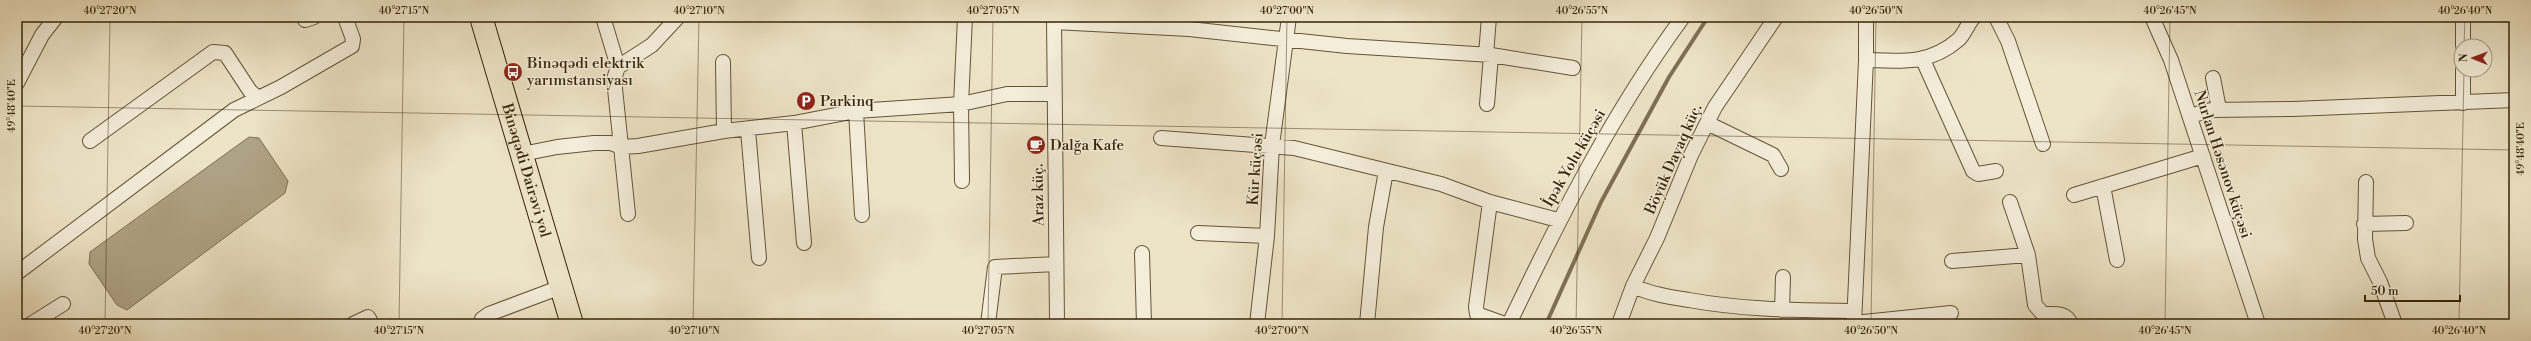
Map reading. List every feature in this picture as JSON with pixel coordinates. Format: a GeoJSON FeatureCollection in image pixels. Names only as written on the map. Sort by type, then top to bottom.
{"type":"FeatureCollection","features":[{"type":"Feature","properties":{"kind":"main road","name":"Binəqədi Dairəvi yol"},"geometry":{"type":"LineString","coordinates":[[481,17],[572,324]]}},
{"type":"Feature","properties":{"kind":"street"},"geometry":{"type":"LineString","coordinates":[[17,83],[42,35],[56,17]]}},
{"type":"Feature","properties":{"kind":"street"},"geometry":{"type":"LineString","coordinates":[[17,273],[234,110],[281,87],[352,46],[352,39],[345,17]]}},
{"type":"Feature","properties":{"kind":"street"},"geometry":{"type":"LineString","coordinates":[[603,17],[618,67],[614,89],[622,147],[628,214]]}},
{"type":"Feature","properties":{"kind":"street"},"geometry":{"type":"LineString","coordinates":[[618,67],[652,45],[678,17]]}},
{"type":"Feature","properties":{"kind":"street"},"geometry":{"type":"LineString","coordinates":[[962,181],[961,104],[965,17]]}},
{"type":"Feature","properties":{"kind":"street","name":"Kür küçəsi"},"geometry":{"type":"LineString","coordinates":[[1257,324],[1267,236],[1272,145],[1289,17]]}},
{"type":"Feature","properties":{"kind":"street"},"geometry":{"type":"LineString","coordinates":[[1487,104],[1489,17]]}},
{"type":"Feature","properties":{"kind":"street","name":"İpək Yolu küçəsi"},"geometry":{"type":"LineString","coordinates":[[1509,324],[1558,220],[1646,68],[1683,17]]}},
{"type":"Feature","properties":{"kind":"street","name":"Böyük Dayaq küç."},"geometry":{"type":"LineString","coordinates":[[1619,324],[1633,286],[1657,238],[1691,155],[1707,123],[1726,88],[1776,17]]}},
{"type":"Feature","properties":{"kind":"street"},"geometry":{"type":"LineString","coordinates":[[1854,319],[1866,60],[1866,17]]}},
{"type":"Feature","properties":{"kind":"street"},"geometry":{"type":"LineString","coordinates":[[1866,60],[1923,60],[1946,48],[1959,39],[1974,17]]}},
{"type":"Feature","properties":{"kind":"street"},"geometry":{"type":"LineString","coordinates":[[1996,17],[2008,41],[2043,144]]}},
{"type":"Feature","properties":{"kind":"street","name":"Nurlan Həsənov küçəsi"},"geometry":{"type":"LineString","coordinates":[[2152,17],[2171,60],[2258,324]]}},
{"type":"Feature","properties":{"kind":"street"},"geometry":{"type":"LineString","coordinates":[[2463,17],[2463,38]]}},
{"type":"Feature","properties":{"kind":"street"},"geometry":{"type":"LineString","coordinates":[[1054,20],[1189,29],[1347,46],[1488,55],[1573,68]]}},
{"type":"Feature","properties":{"kind":"street","name":"Araz küç."},"geometry":{"type":"LineString","coordinates":[[1054,20],[1057,324]]}},
{"type":"Feature","properties":{"kind":"street"},"geometry":{"type":"LineString","coordinates":[[90,141],[213,52],[225,53],[250,91],[258,98]]}},
{"type":"Feature","properties":{"kind":"street"},"geometry":{"type":"LineString","coordinates":[[1923,60],[1973,171],[1978,174],[1996,171]]}},
{"type":"Feature","properties":{"kind":"street"},"geometry":{"type":"LineString","coordinates":[[722,62],[724,131]]}},
{"type":"Feature","properties":{"kind":"street"},"geometry":{"type":"LineString","coordinates":[[2213,78],[2219,109]]}},
{"type":"Feature","properties":{"kind":"street"},"geometry":{"type":"LineString","coordinates":[[2463,78],[2463,103]]}},
{"type":"Feature","properties":{"kind":"street"},"geometry":{"type":"LineString","coordinates":[[522,154],[557,147],[594,143],[611,143],[622,147],[724,131],[748,130],[794,123],[856,111],[961,104],[1007,94],[1054,94]]}},
{"type":"Feature","properties":{"kind":"street"},"geometry":{"type":"LineString","coordinates":[[2190,116],[2204,111],[2219,109],[2463,103],[2514,100]]}},
{"type":"Feature","properties":{"kind":"street"},"geometry":{"type":"LineString","coordinates":[[856,111],[862,215]]}},
{"type":"Feature","properties":{"kind":"street"},"geometry":{"type":"LineString","coordinates":[[794,123],[804,243]]}},
{"type":"Feature","properties":{"kind":"street"},"geometry":{"type":"LineString","coordinates":[[1707,123],[1773,155],[1781,169]]}},
{"type":"Feature","properties":{"kind":"street"},"geometry":{"type":"LineString","coordinates":[[748,130],[759,258]]}},
{"type":"Feature","properties":{"kind":"street"},"geometry":{"type":"LineString","coordinates":[[1161,138],[1272,145],[1294,148],[1441,184],[1490,202],[1558,220]]}},
{"type":"Feature","properties":{"kind":"street"},"geometry":{"type":"LineString","coordinates":[[2074,194],[2203,156]]}},
{"type":"Feature","properties":{"kind":"street"},"geometry":{"type":"LineString","coordinates":[[1367,324],[1376,227],[1386,171]]}},
{"type":"Feature","properties":{"kind":"street"},"geometry":{"type":"LineString","coordinates":[[2366,182],[2364,224],[2368,258],[2380,282],[2395,324]]}},
{"type":"Feature","properties":{"kind":"street"},"geometry":{"type":"LineString","coordinates":[[2103,186],[2118,260]]}},
{"type":"Feature","properties":{"kind":"street"},"geometry":{"type":"LineString","coordinates":[[1490,202],[1476,307],[1477,314],[1504,324]]}},
{"type":"Feature","properties":{"kind":"street"},"geometry":{"type":"LineString","coordinates":[[2010,202],[2028,255],[2035,305],[2043,314],[2061,314],[2068,317],[2071,324]]}},
{"type":"Feature","properties":{"kind":"street"},"geometry":{"type":"LineString","coordinates":[[2364,224],[2406,223]]}},
{"type":"Feature","properties":{"kind":"street"},"geometry":{"type":"LineString","coordinates":[[1198,233],[1267,236]]}},
{"type":"Feature","properties":{"kind":"street"},"geometry":{"type":"LineString","coordinates":[[1142,253],[1144,324]]}},
{"type":"Feature","properties":{"kind":"street"},"geometry":{"type":"LineString","coordinates":[[1952,261],[2028,255]]}},
{"type":"Feature","properties":{"kind":"street"},"geometry":{"type":"LineString","coordinates":[[988,324],[995,268],[1056,264]]}},
{"type":"Feature","properties":{"kind":"street"},"geometry":{"type":"LineString","coordinates":[[1782,310],[1783,277]]}},
{"type":"Feature","properties":{"kind":"street"},"geometry":{"type":"LineString","coordinates":[[1633,286],[1656,294],[1722,306],[1782,310],[1854,319],[1951,313]]}},
{"type":"Feature","properties":{"kind":"street"},"geometry":{"type":"LineString","coordinates":[[482,324],[482,319],[489,314],[561,287]]}},
{"type":"Feature","properties":{"kind":"street"},"geometry":{"type":"LineString","coordinates":[[31,324],[63,304]]}},
{"type":"Feature","properties":{"kind":"street"},"geometry":{"type":"LineString","coordinates":[[353,324],[368,317],[372,324]]}},
{"type":"Feature","properties":{"kind":"shaded area"},"geometry":{"type":"Polygon","coordinates":[[[249,137],[259,138],[288,181],[285,193],[127,310],[117,305],[89,264],[90,252],[249,137]]]}},
{"type":"Feature","properties":{"kind":"waterway"},"geometry":{"type":"LineString","coordinates":[[1546,324],[1601,202],[1669,77],[1708,17]]}},
{"type":"Feature","properties":{"kind":"place","name":"Binəqədi elektrik yarımstansiyası"},"geometry":{"type":"Point","coordinates":[513,72]}},
{"type":"Feature","properties":{"kind":"place","name":"Parkinq"},"geometry":{"type":"Point","coordinates":[806,101]}},
{"type":"Feature","properties":{"kind":"place","name":"Dalğa Kafe"},"geometry":{"type":"Point","coordinates":[1036,145]}}]}
